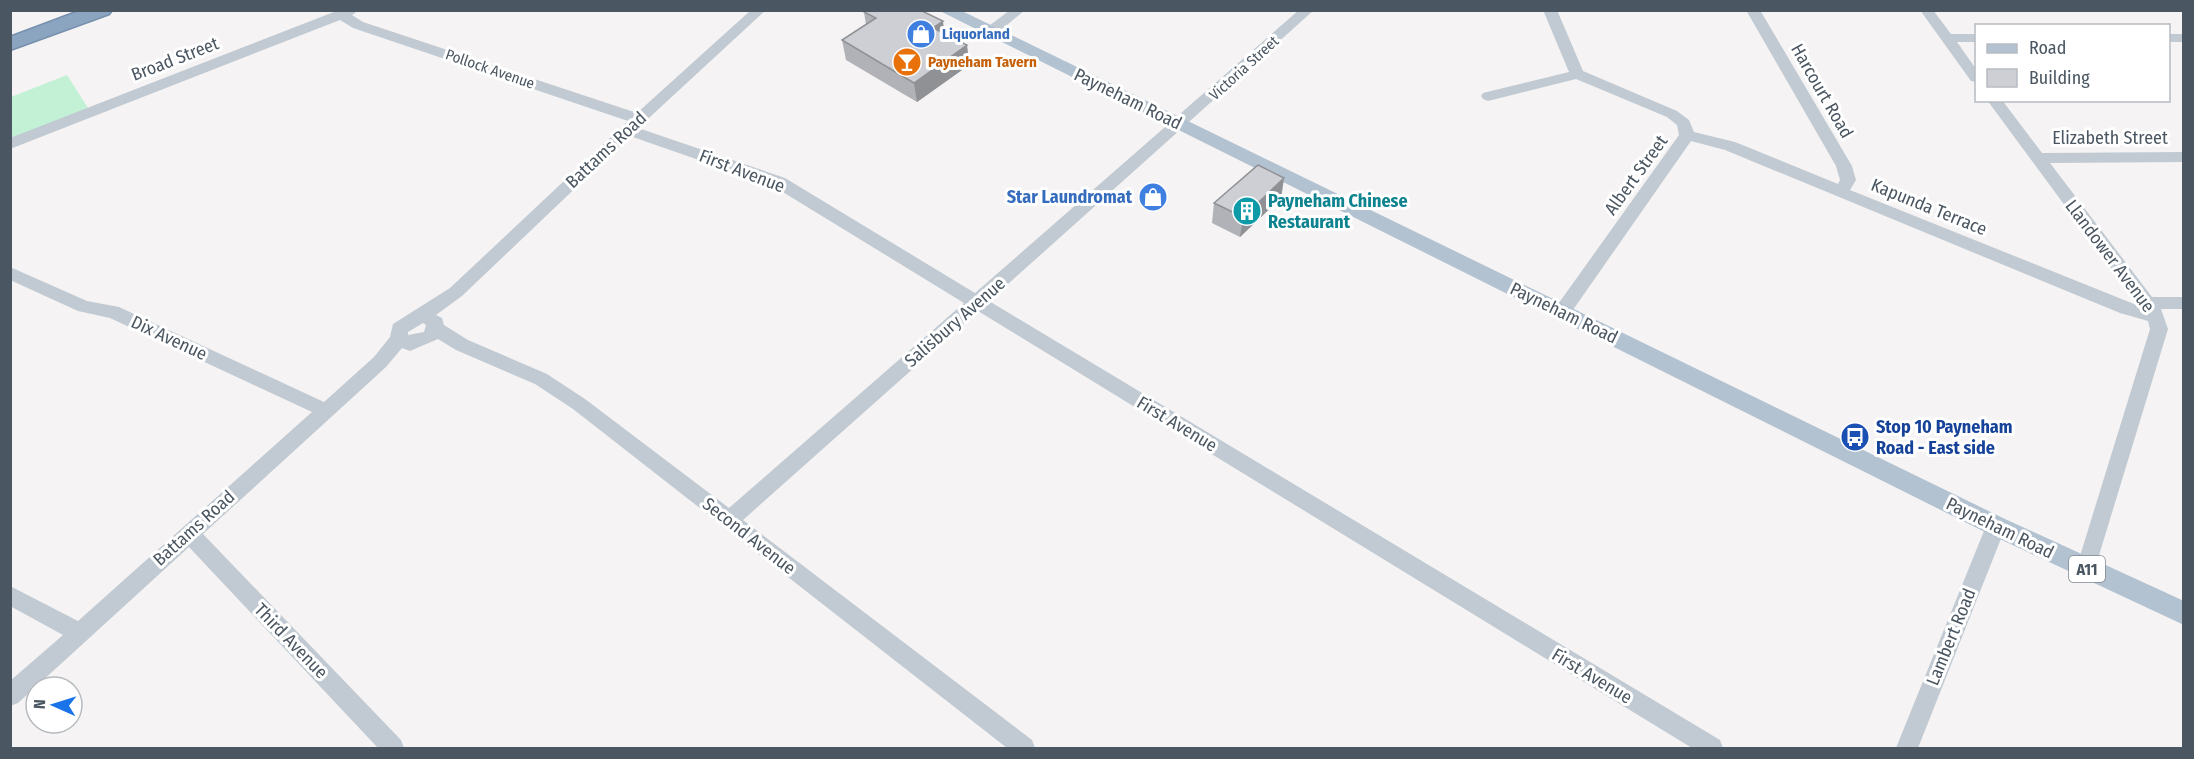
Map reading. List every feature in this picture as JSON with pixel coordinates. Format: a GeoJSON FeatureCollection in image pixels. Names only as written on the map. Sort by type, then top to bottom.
{"type":"FeatureCollection","features":[{"type":"Feature","properties":{"kind":"highway"},"geometry":{"type":"LineString","coordinates":[[10,29],[63,10]]}},
{"type":"Feature","properties":{"kind":"highway"},"geometry":{"type":"LineString","coordinates":[[10,44],[102,10]]}},
{"type":"Feature","properties":{"kind":"main road","name":"Payneham Road"},"geometry":{"type":"LineString","coordinates":[[946,10],[1996,526],[2184,614]]}},
{"type":"Feature","properties":{"kind":"street","name":"Battams Road"},"geometry":{"type":"LineString","coordinates":[[431,323],[456,291],[633,124],[760,10]]}},
{"type":"Feature","properties":{"kind":"street"},"geometry":{"type":"LineString","coordinates":[[990,32],[1019,10]]}},
{"type":"Feature","properties":{"kind":"street","name":"Victoria Street"},"geometry":{"type":"LineString","coordinates":[[1181,125],[1308,10]]}},
{"type":"Feature","properties":{"kind":"street"},"geometry":{"type":"LineString","coordinates":[[1488,96],[1577,74],[1550,10]]}},
{"type":"Feature","properties":{"kind":"street","name":"Harcourt Road"},"geometry":{"type":"LineString","coordinates":[[1753,10],[1844,166],[1848,180],[1841,192]]}},
{"type":"Feature","properties":{"kind":"street"},"geometry":{"type":"LineString","coordinates":[[1926,10],[1975,75]]}},
{"type":"Feature","properties":{"kind":"street","name":"Pollock Avenue"},"geometry":{"type":"LineString","coordinates":[[348,13],[358,25],[633,124]]}},
{"type":"Feature","properties":{"kind":"street","name":"Broad Street"},"geometry":{"type":"LineString","coordinates":[[10,144],[348,13]]}},
{"type":"Feature","properties":{"kind":"street"},"geometry":{"type":"LineString","coordinates":[[1947,38],[1975,38]]}},
{"type":"Feature","properties":{"kind":"street","name":"Albert Street"},"geometry":{"type":"LineString","coordinates":[[1562,312],[1687,135],[1684,123],[1672,114],[1577,74]]}},
{"type":"Feature","properties":{"kind":"street","name":"Llandower Avenue"},"geometry":{"type":"LineString","coordinates":[[1995,102],[2151,310],[2159,329],[2086,569]]}},
{"type":"Feature","properties":{"kind":"street","name":"First Avenue"},"geometry":{"type":"LineString","coordinates":[[633,124],[769,177],[1712,748]]}},
{"type":"Feature","properties":{"kind":"street","name":"Salisbury Avenue"},"geometry":{"type":"LineString","coordinates":[[729,520],[1181,125]]}},
{"type":"Feature","properties":{"kind":"street","name":"Kapunda Terrace"},"geometry":{"type":"LineString","coordinates":[[1687,135],[1730,146],[2088,294],[2151,310],[2184,303]]}},
{"type":"Feature","properties":{"kind":"street","name":"Elizabeth Street"},"geometry":{"type":"LineString","coordinates":[[2037,158],[2184,157]]}},
{"type":"Feature","properties":{"kind":"street","name":"Dix Avenue"},"geometry":{"type":"LineString","coordinates":[[10,273],[84,307],[113,312],[324,410]]}},
{"type":"Feature","properties":{"kind":"street"},"geometry":{"type":"LineString","coordinates":[[404,323],[431,323],[411,342],[399,329],[404,323]]}},
{"type":"Feature","properties":{"kind":"street","name":"Second Avenue"},"geometry":{"type":"LineString","coordinates":[[431,323],[462,345],[541,379],[579,404],[1024,748]]}},
{"type":"Feature","properties":{"kind":"street","name":"Battams Road"},"geometry":{"type":"LineString","coordinates":[[10,696],[324,410],[380,362],[411,342]]}},
{"type":"Feature","properties":{"kind":"street","name":"Second Avenue"},"geometry":{"type":"LineString","coordinates":[[411,342],[462,345]]}},
{"type":"Feature","properties":{"kind":"street","name":"Lambert Road"},"geometry":{"type":"LineString","coordinates":[[1907,748],[1996,526]]}},
{"type":"Feature","properties":{"kind":"street","name":"Third Avenue"},"geometry":{"type":"LineString","coordinates":[[189,533],[393,748]]}},
{"type":"Feature","properties":{"kind":"street"},"geometry":{"type":"LineString","coordinates":[[10,595],[79,633]]}},
{"type":"Feature","properties":{"kind":"green space"},"geometry":{"type":"Polygon","coordinates":[[[67,75],[88,108],[11,139],[11,97],[67,75]]]}},
{"type":"Feature","properties":{"kind":"building"},"geometry":{"type":"Polygon","coordinates":[[[867,10],[920,10],[943,21],[933,28],[967,45],[914,83],[842,40],[876,18],[864,12],[867,10]]]}},
{"type":"Feature","properties":{"kind":"building"},"geometry":{"type":"Polygon","coordinates":[[[1258,165],[1284,178],[1243,217],[1214,203],[1258,165]]]}},
{"type":"Feature","properties":{"kind":"place","name":"Liquorland"},"geometry":{"type":"Point","coordinates":[921,34]}},
{"type":"Feature","properties":{"kind":"place","name":"Payneham Tavern"},"geometry":{"type":"Point","coordinates":[907,62]}},
{"type":"Feature","properties":{"kind":"place","name":"Star Laundromat"},"geometry":{"type":"Point","coordinates":[1153,197]}},
{"type":"Feature","properties":{"kind":"place","name":"Payneham Chinese Restaurant"},"geometry":{"type":"Point","coordinates":[1247,211]}},
{"type":"Feature","properties":{"kind":"place","name":"Stop 10 Payneham Road - East side"},"geometry":{"type":"Point","coordinates":[1855,437]}}]}
